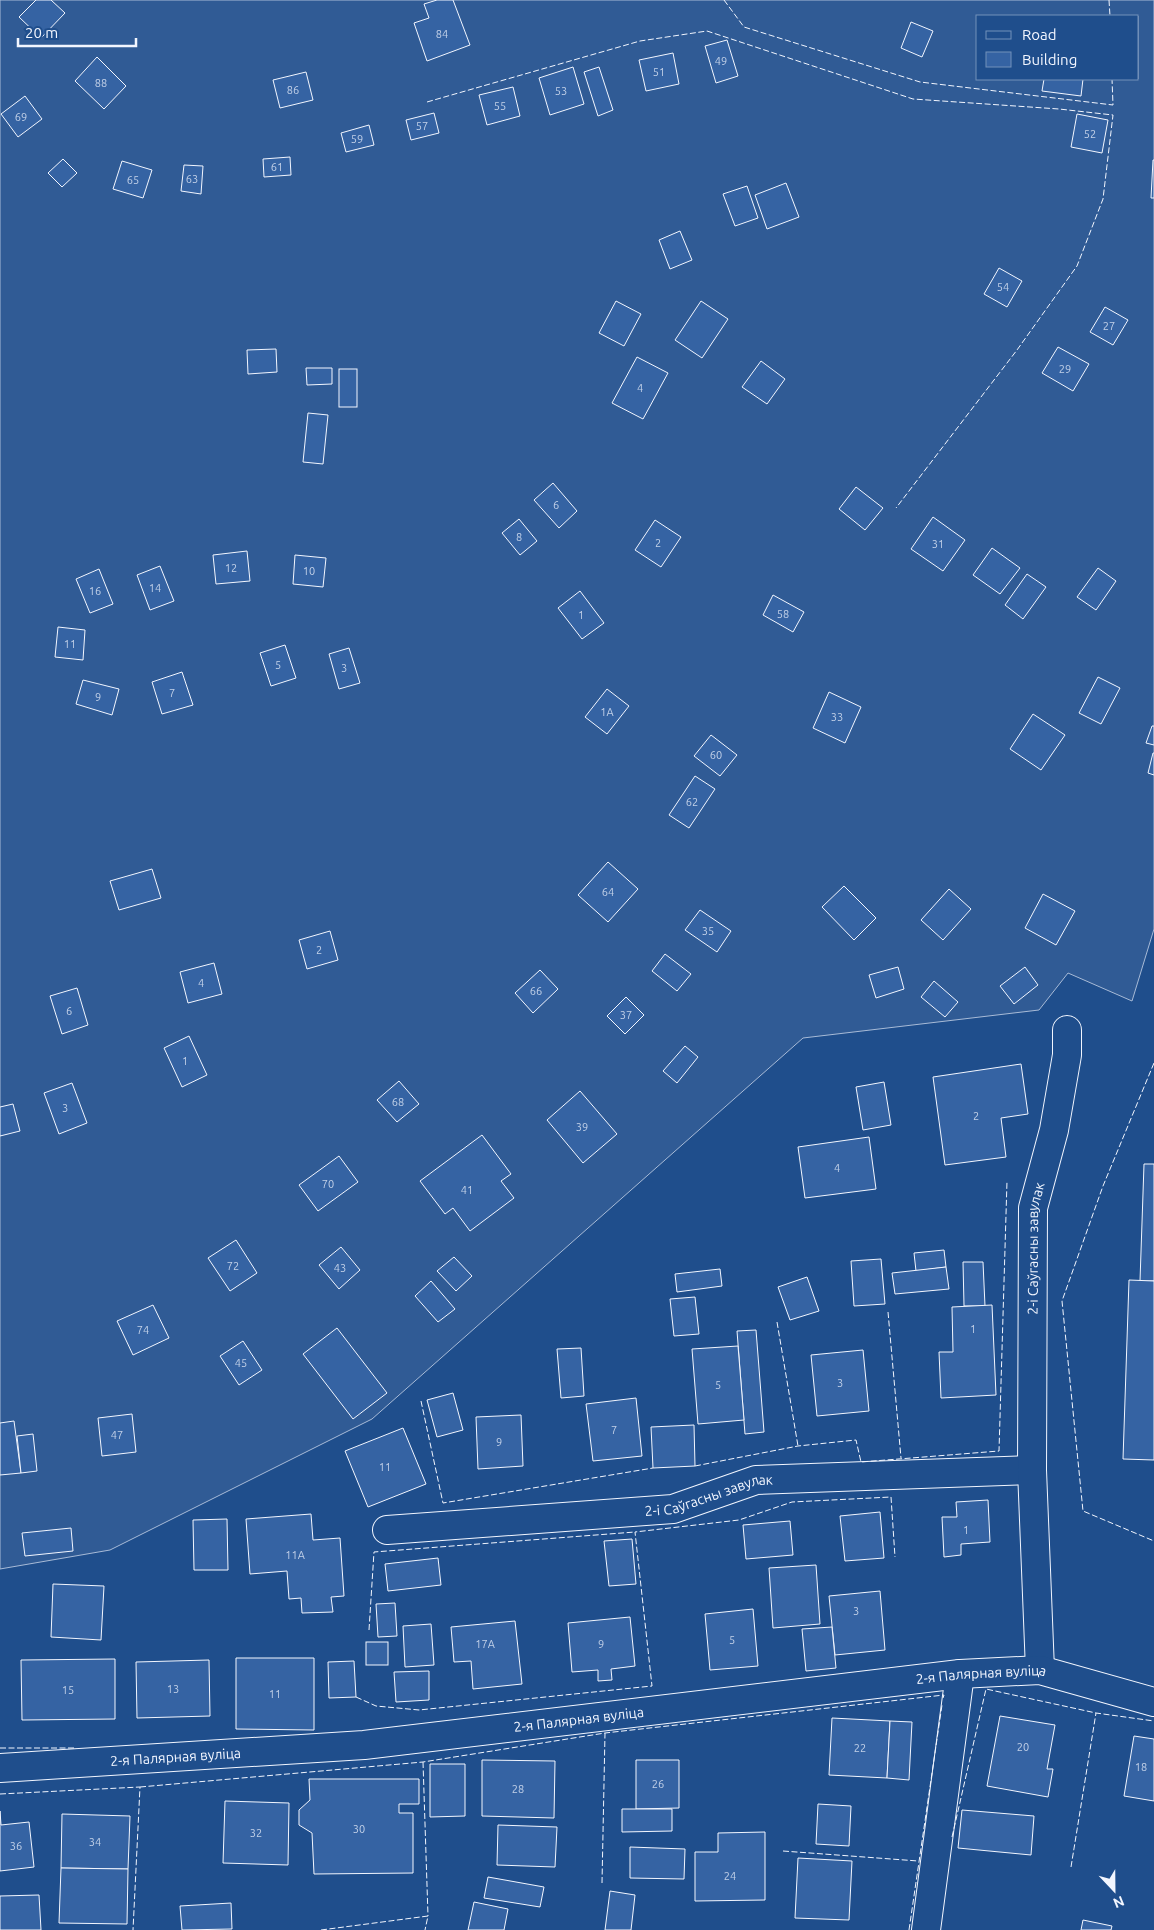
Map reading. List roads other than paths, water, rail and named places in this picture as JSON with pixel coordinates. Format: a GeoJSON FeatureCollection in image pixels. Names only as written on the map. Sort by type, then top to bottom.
{"type":"FeatureCollection","features":[{"type":"Feature","properties":{"kind":"street","name":"2-і Саўгасны завулак"},"geometry":{"type":"LineString","coordinates":[[1040,1670],[1032,1470],[1033,1208],[1054,1130],[1067,1055],[1067,1030]]}},
{"type":"Feature","properties":{"kind":"street","name":"2-і Саўгасны завулак"},"geometry":{"type":"LineString","coordinates":[[387,1530],[673,1509],[756,1480],[1032,1470]]}},
{"type":"Feature","properties":{"kind":"street","name":"2-я Палярная вуліца"},"geometry":{"type":"LineString","coordinates":[[0,1768],[364,1745],[960,1674],[1040,1670],[1154,1702]]}},
{"type":"Feature","properties":{"kind":"street"},"geometry":{"type":"LineString","coordinates":[[926,1930],[960,1674]]}}]}
